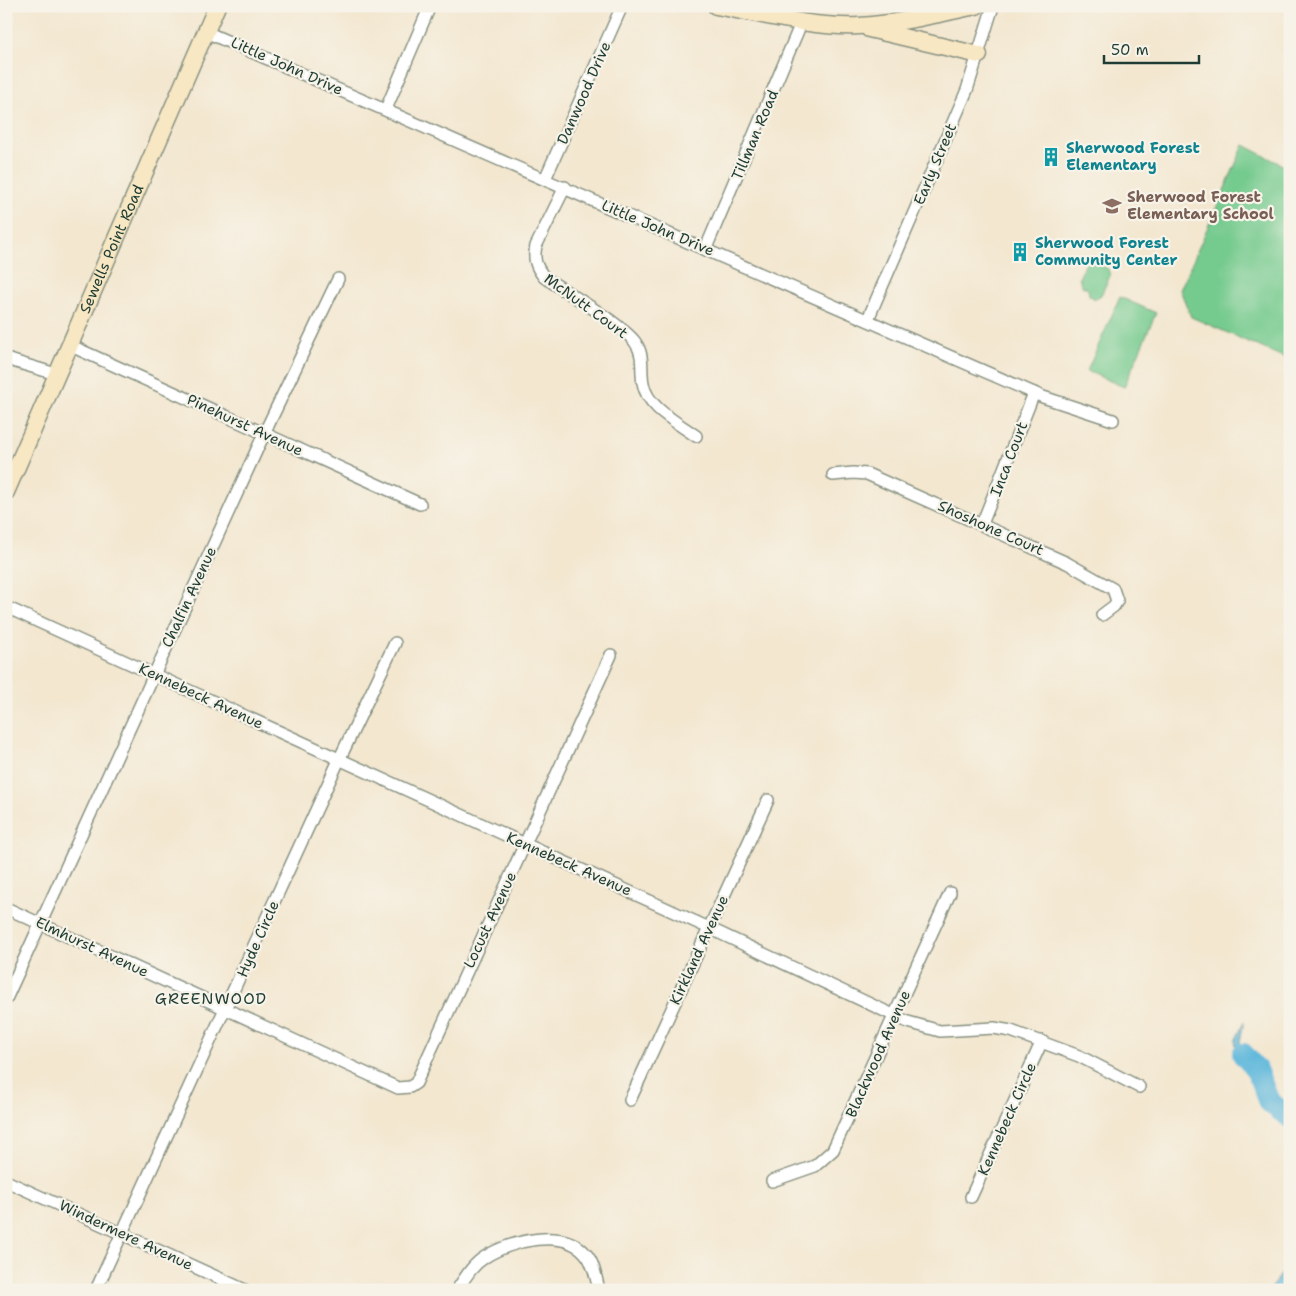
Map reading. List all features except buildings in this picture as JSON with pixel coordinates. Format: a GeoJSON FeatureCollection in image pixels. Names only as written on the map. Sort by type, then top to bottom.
{"type":"FeatureCollection","features":[{"type":"Feature","properties":{"kind":"main road","name":"Sewells Point Road"},"geometry":{"type":"LineString","coordinates":[[6,492],[217,6]]}},
{"type":"Feature","properties":{"kind":"main road"},"geometry":{"type":"LineString","coordinates":[[716,6],[802,21],[857,26],[979,55]]}},
{"type":"Feature","properties":{"kind":"main road"},"geometry":{"type":"LineString","coordinates":[[857,26],[880,24],[976,6]]}},
{"type":"Feature","properties":{"kind":"street"},"geometry":{"type":"LineString","coordinates":[[386,109],[430,6]]}},
{"type":"Feature","properties":{"kind":"street","name":"Danwood Drive"},"geometry":{"type":"LineString","coordinates":[[545,179],[622,6]]}},
{"type":"Feature","properties":{"kind":"street","name":"Early Street"},"geometry":{"type":"LineString","coordinates":[[868,319],[967,90],[993,6]]}},
{"type":"Feature","properties":{"kind":"street","name":"Tillman Road"},"geometry":{"type":"LineString","coordinates":[[706,248],[802,21]]}},
{"type":"Feature","properties":{"kind":"street","name":"Little John Drive"},"geometry":{"type":"LineString","coordinates":[[206,32],[706,248],[1034,393],[1113,420]]}},
{"type":"Feature","properties":{"kind":"street","name":"McNutt Court"},"geometry":{"type":"LineString","coordinates":[[565,187],[536,246],[534,254],[538,270],[544,277],[630,337],[641,355],[643,385],[647,395],[653,404],[696,436]]}},
{"type":"Feature","properties":{"kind":"street","name":"Chalfin Avenue"},"geometry":{"type":"LineString","coordinates":[[6,999],[264,434],[338,279]]}},
{"type":"Feature","properties":{"kind":"street","name":"Pinehurst Avenue"},"geometry":{"type":"LineString","coordinates":[[69,345],[420,504]]}},
{"type":"Feature","properties":{"kind":"street"},"geometry":{"type":"LineString","coordinates":[[6,359],[56,374]]}},
{"type":"Feature","properties":{"kind":"street","name":"Inca Court"},"geometry":{"type":"LineString","coordinates":[[982,524],[1034,393]]}},
{"type":"Feature","properties":{"kind":"street","name":"Shoshone Court"},"geometry":{"type":"LineString","coordinates":[[833,476],[853,473],[867,474],[1067,563],[1113,589],[1117,600],[1114,606],[1102,615]]}},
{"type":"Feature","properties":{"kind":"street","name":"Kennebeck Avenue"},"geometry":{"type":"LineString","coordinates":[[6,607],[709,928],[895,1016],[922,1027],[940,1031],[994,1028],[1011,1031],[1080,1056],[1138,1087]]}},
{"type":"Feature","properties":{"kind":"street","name":"Hyde Circle"},"geometry":{"type":"LineString","coordinates":[[96,1290],[339,760],[395,643]]}},
{"type":"Feature","properties":{"kind":"street","name":"Locust Avenue"},"geometry":{"type":"LineString","coordinates":[[396,1087],[403,1089],[416,1083],[610,655]]}},
{"type":"Feature","properties":{"kind":"street","name":"Kirkland Avenue"},"geometry":{"type":"LineString","coordinates":[[630,1100],[768,800]]}},
{"type":"Feature","properties":{"kind":"street","name":"Blackwood Avenue"},"geometry":{"type":"LineString","coordinates":[[772,1180],[815,1166],[833,1150],[950,893]]}},
{"type":"Feature","properties":{"kind":"street","name":"Elmhurst Avenue"},"geometry":{"type":"LineString","coordinates":[[6,908],[396,1087]]}},
{"type":"Feature","properties":{"kind":"street","name":"Kennebeck Circle"},"geometry":{"type":"LineString","coordinates":[[971,1197],[1042,1041]]}},
{"type":"Feature","properties":{"kind":"street","name":"Windermere Avenue"},"geometry":{"type":"LineString","coordinates":[[6,1180],[245,1290]]}},
{"type":"Feature","properties":{"kind":"street"},"geometry":{"type":"LineString","coordinates":[[457,1290],[474,1266],[485,1257],[518,1244],[553,1238],[577,1246],[586,1253],[592,1263],[599,1290]]}},
{"type":"Feature","properties":{"kind":"green space"},"geometry":{"type":"Polygon","coordinates":[[[1244,145],[1290,169],[1290,360],[1191,317],[1180,290],[1244,145]]]}},
{"type":"Feature","properties":{"kind":"green space"},"geometry":{"type":"Polygon","coordinates":[[[1091,260],[1108,269],[1110,276],[1101,295],[1095,299],[1089,295],[1088,289],[1082,286],[1079,278],[1086,263],[1091,260]]]}},
{"type":"Feature","properties":{"kind":"green space"},"geometry":{"type":"Polygon","coordinates":[[[1120,297],[1156,313],[1124,387],[1087,371],[1120,297]]]}},
{"type":"Feature","properties":{"kind":"water"},"geometry":{"type":"Polygon","coordinates":[[[1244,1022],[1240,1042],[1242,1048],[1268,1095],[1279,1107],[1290,1108],[1290,1114],[1282,1116],[1275,1114],[1265,1103],[1237,1051],[1235,1041],[1244,1022]]]}},
{"type":"Feature","properties":{"kind":"water"},"geometry":{"type":"Polygon","coordinates":[[[1290,1262],[1290,1283],[1285,1290],[1270,1290],[1290,1262]]]}},
{"type":"Feature","properties":{"kind":"waterway"},"geometry":{"type":"LineString","coordinates":[[1243,1054],[1256,1069],[1269,1102],[1290,1117]]}},
{"type":"Feature","properties":{"kind":"place","name":"Sherwood Forest Elementary"},"geometry":{"type":"Point","coordinates":[1051,157]}},
{"type":"Feature","properties":{"kind":"place","name":"Sherwood Forest Elementary School"},"geometry":{"type":"Point","coordinates":[1112,206]}},
{"type":"Feature","properties":{"kind":"place","name":"Sherwood Forest Community Center"},"geometry":{"type":"Point","coordinates":[1020,252]}},
{"type":"Feature","properties":{"kind":"district","name":"GREENWOOD"},"geometry":{"type":"Point","coordinates":[211,998]}}]}
